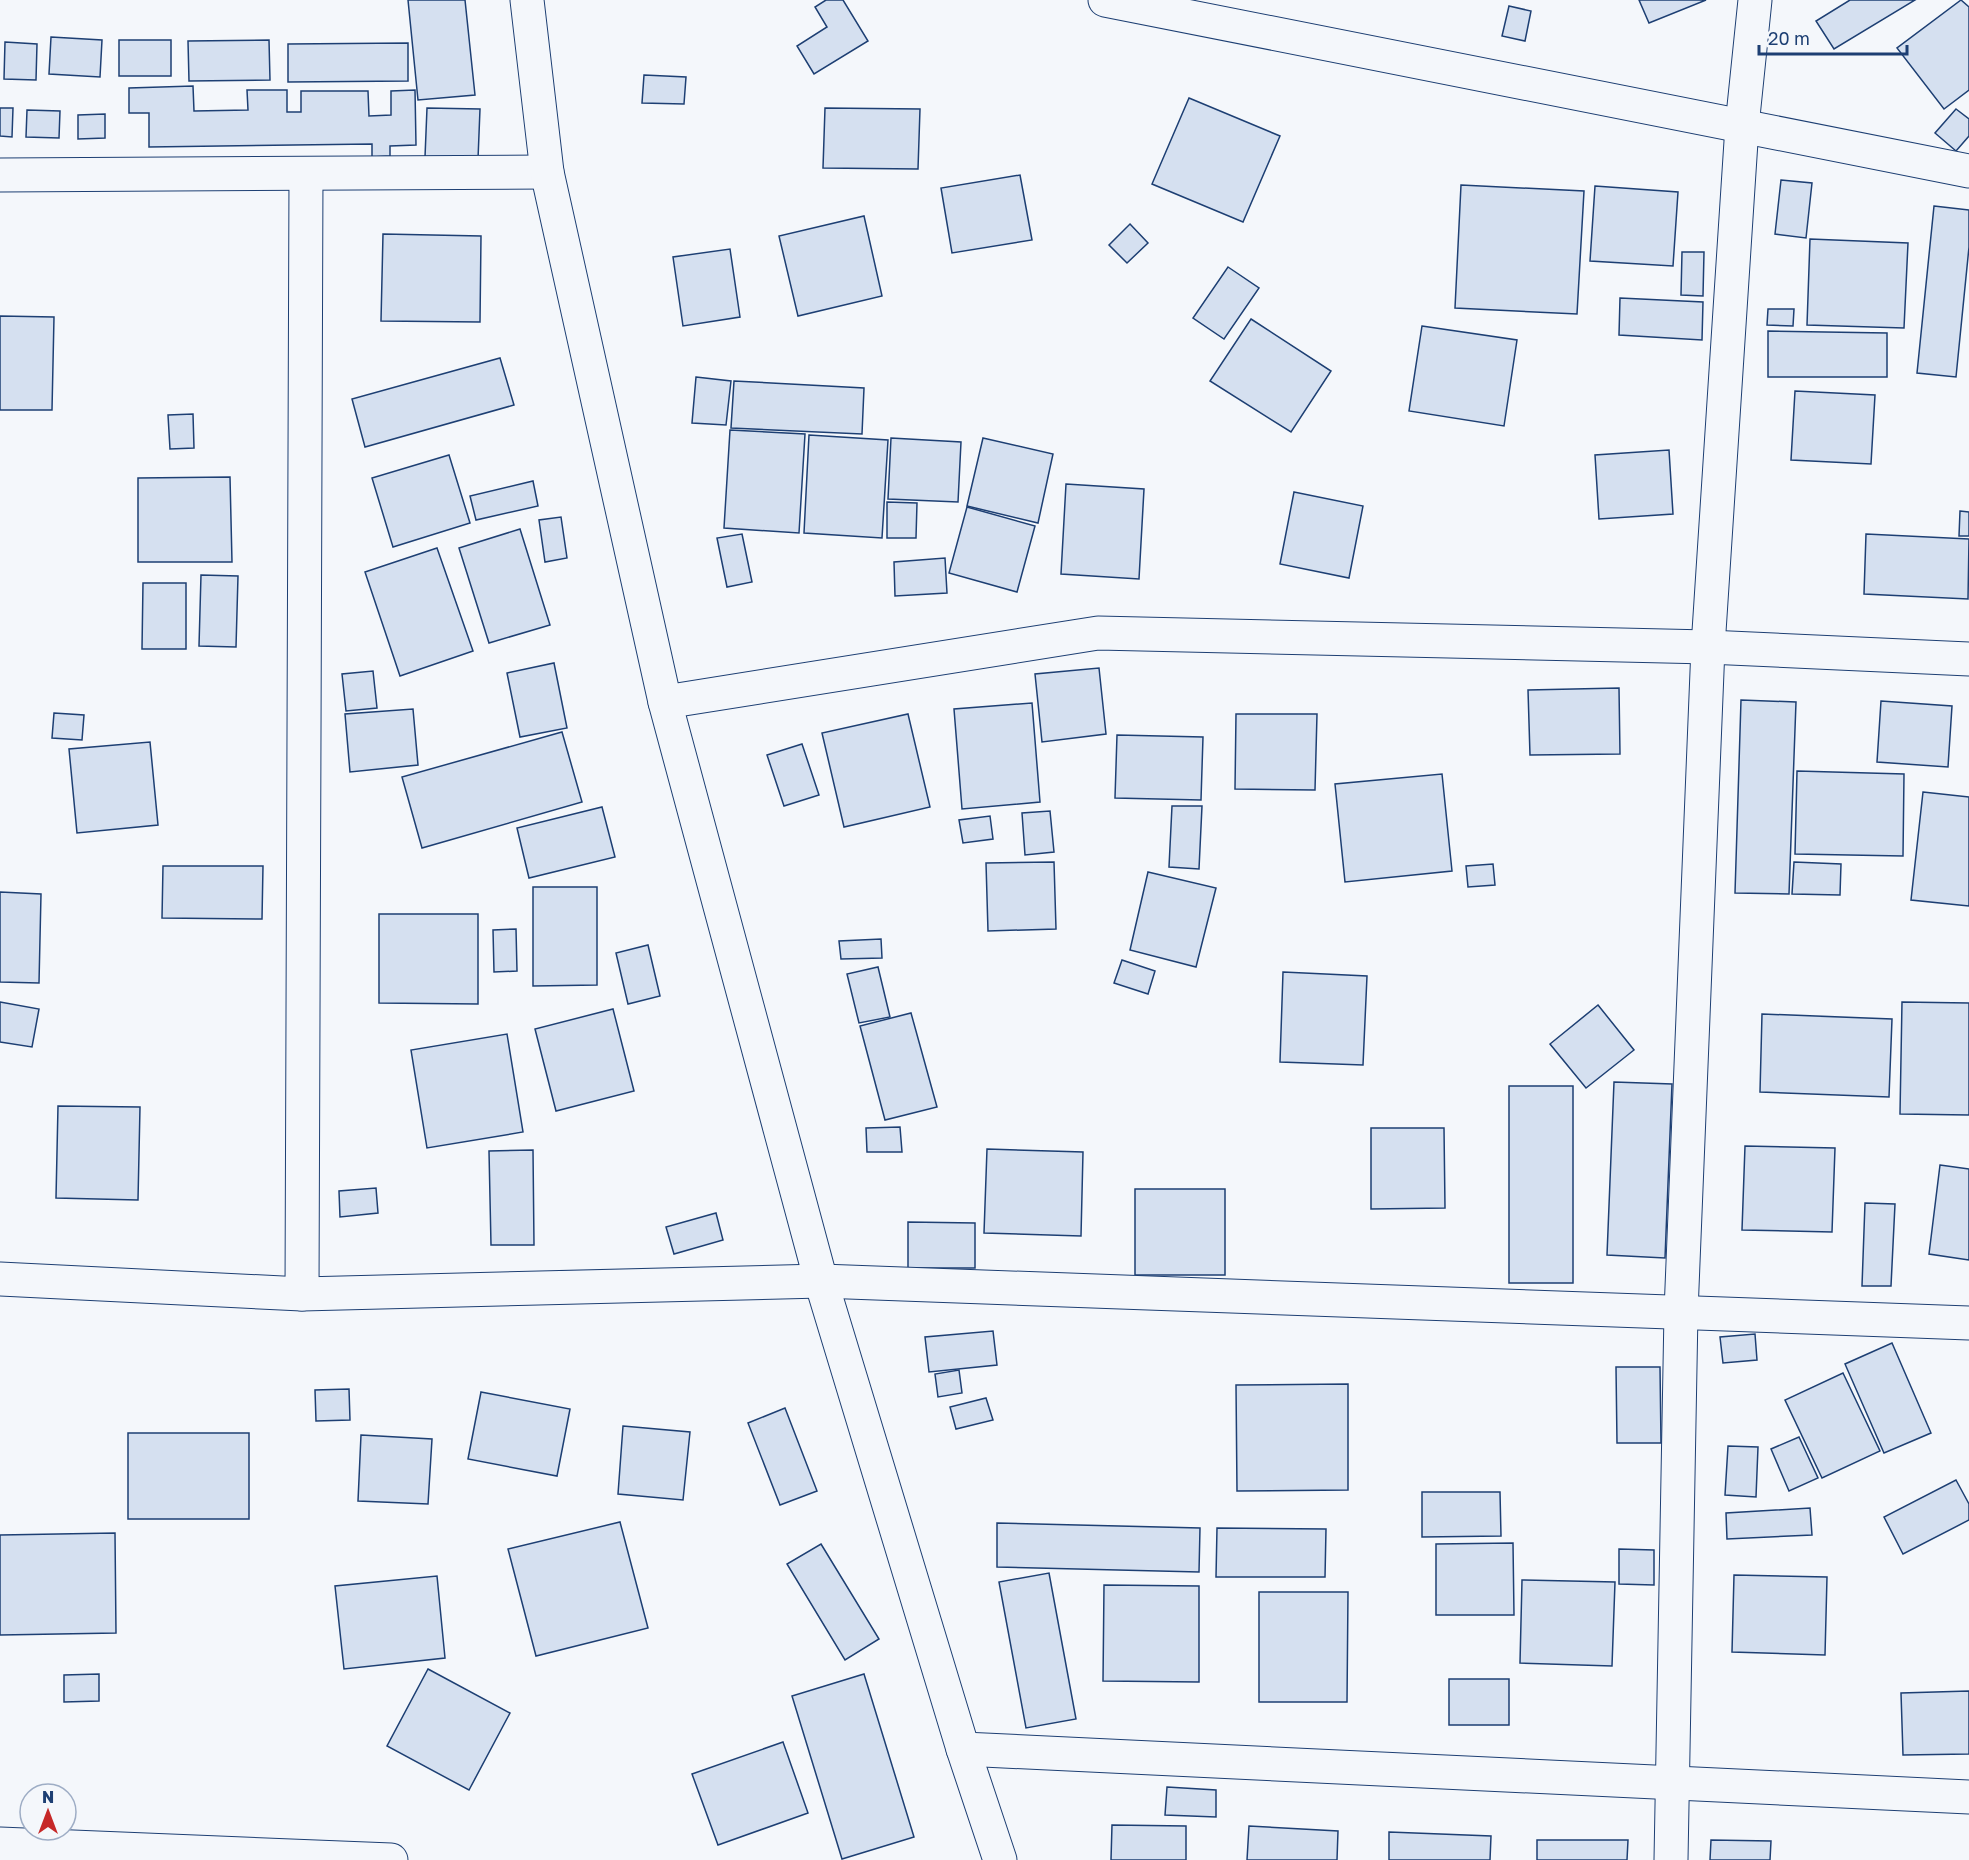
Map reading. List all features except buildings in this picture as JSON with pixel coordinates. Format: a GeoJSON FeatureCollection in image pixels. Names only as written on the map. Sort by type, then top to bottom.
{"type":"FeatureCollection","features":[{"type":"Feature","properties":{"kind":"street"},"geometry":{"type":"LineString","coordinates":[[527,0],[547,172],[665,702],[821,1281],[963,1749],[1000,1860]]}},
{"type":"Feature","properties":{"kind":"street"},"geometry":{"type":"LineString","coordinates":[[1105,0],[1969,171]]}},
{"type":"Feature","properties":{"kind":"street"},"geometry":{"type":"LineString","coordinates":[[1671,1860],[1680,1312],[1708,647],[1742,126],[1755,0]]}},
{"type":"Feature","properties":{"kind":"street"},"geometry":{"type":"LineString","coordinates":[[0,176],[547,172]]}},
{"type":"Feature","properties":{"kind":"street"},"geometry":{"type":"LineString","coordinates":[[302,1294],[306,174]]}},
{"type":"Feature","properties":{"kind":"street"},"geometry":{"type":"LineString","coordinates":[[665,702],[1098,633],[1708,647],[1969,659]]}},
{"type":"Feature","properties":{"kind":"street"},"geometry":{"type":"LineString","coordinates":[[0,1279],[302,1294],[821,1281],[1969,1323]]}},
{"type":"Feature","properties":{"kind":"street"},"geometry":{"type":"LineString","coordinates":[[963,1749],[1969,1797]]}},
{"type":"Feature","properties":{"kind":"street"},"geometry":{"type":"LineString","coordinates":[[0,1844],[391,1860]]}}]}
